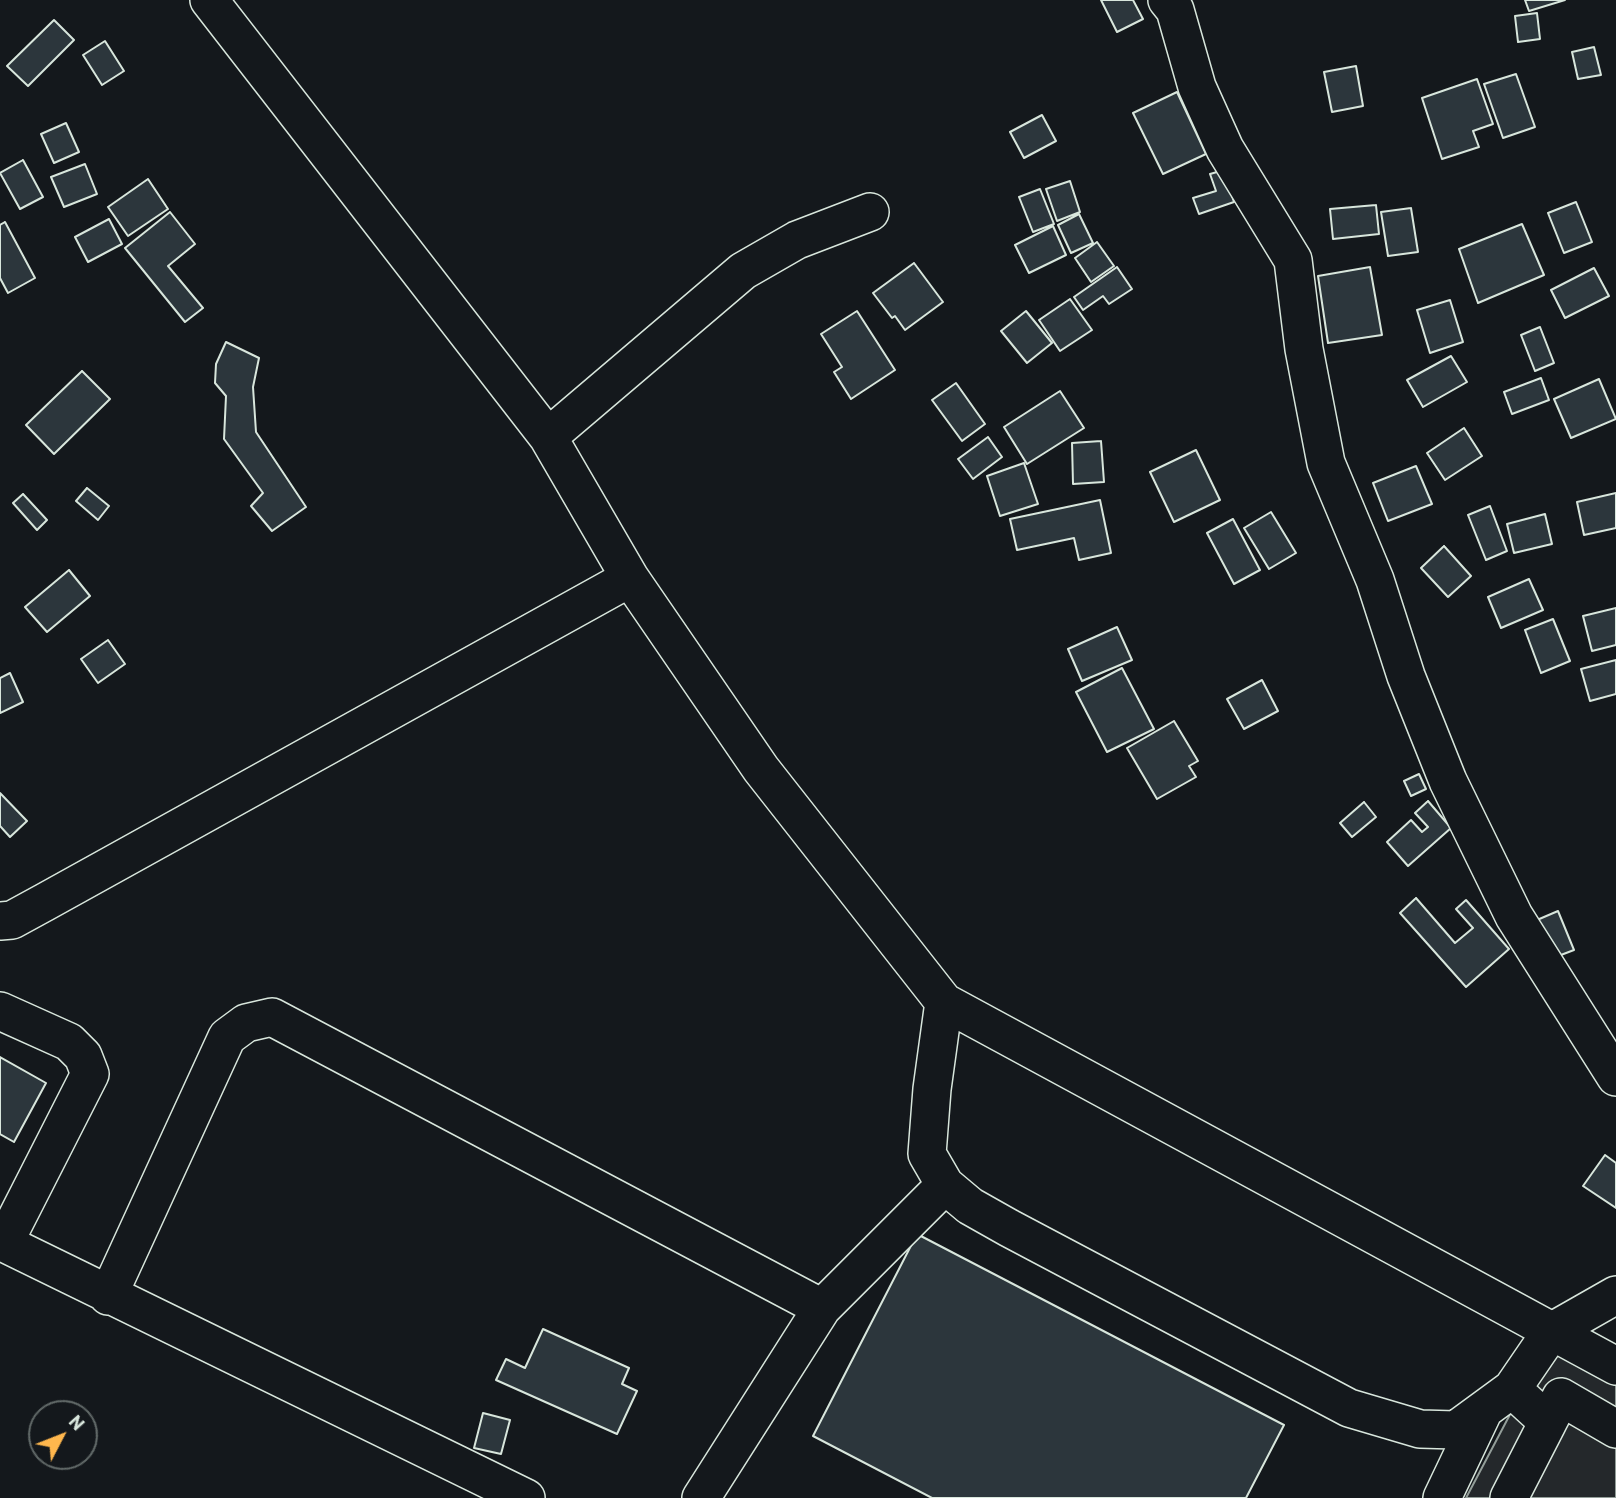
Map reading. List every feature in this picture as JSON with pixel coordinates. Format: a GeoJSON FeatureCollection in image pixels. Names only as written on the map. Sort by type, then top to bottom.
{"type":"FeatureCollection","features":[{"type":"Feature","properties":{"kind":"street"},"geometry":{"type":"LineString","coordinates":[[209,0],[548,437],[630,578],[761,769],[944,1002],[1616,1366]]}},
{"type":"Feature","properties":{"kind":"street"},"geometry":{"type":"LineString","coordinates":[[1167,0],[1175,10],[1197,88],[1225,149],[1293,260],[1304,349],[1326,463],[1375,580],[1406,676],[1448,781],[1514,916],[1616,1077]]}},
{"type":"Feature","properties":{"kind":"street"},"geometry":{"type":"LineString","coordinates":[[548,437],[743,271],[797,240],[870,212]]}},
{"type":"Feature","properties":{"kind":"street"},"geometry":{"type":"LineString","coordinates":[[0,921],[12,920],[630,578]]}},
{"type":"Feature","properties":{"kind":"street"},"geometry":{"type":"LineString","coordinates":[[944,1002],[932,1089],[927,1154],[945,1185],[971,1206],[1009,1228],[1349,1408],[1420,1429],[1456,1430],[1512,1390],[1551,1332],[1616,1294]]}},
{"type":"Feature","properties":{"kind":"street"},"geometry":{"type":"LineString","coordinates":[[0,1011],[69,1042],[83,1056],[90,1074],[2,1242],[526,1498]]}},
{"type":"Feature","properties":{"kind":"street"},"geometry":{"type":"LineString","coordinates":[[108,1296],[227,1037],[246,1023],[272,1017],[822,1308]]}},
{"type":"Feature","properties":{"kind":"street"},"geometry":{"type":"LineString","coordinates":[[701,1498],[822,1308],[945,1185]]}},
{"type":"Feature","properties":{"kind":"street"},"geometry":{"type":"LineString","coordinates":[[1512,1390],[1548,1422]]}},
{"type":"Feature","properties":{"kind":"street"},"geometry":{"type":"LineString","coordinates":[[1509,1498],[1561,1397],[1616,1429]]}},
{"type":"Feature","properties":{"kind":"street"},"geometry":{"type":"LineString","coordinates":[[1442,1498],[1483,1412]]}},
{"type":"Feature","properties":{"kind":"shaded area"},"geometry":{"type":"Polygon","coordinates":[[[1545,1348],[1616,1385],[1616,1498],[1466,1498],[1545,1348]]]}},
{"type":"Feature","properties":{"kind":"building"},"geometry":{"type":"Polygon","coordinates":[[[1101,0],[1133,0],[1143,19],[1117,32],[1101,0]]]}},
{"type":"Feature","properties":{"kind":"building"},"geometry":{"type":"Polygon","coordinates":[[[1525,0],[1565,0],[1529,11],[1525,0]]]}},
{"type":"Feature","properties":{"kind":"building"},"geometry":{"type":"Polygon","coordinates":[[[1537,13],[1540,39],[1518,42],[1515,16],[1537,13]]]}},
{"type":"Feature","properties":{"kind":"building"},"geometry":{"type":"Polygon","coordinates":[[[54,20],[74,40],[28,86],[7,66],[54,20]]]}},
{"type":"Feature","properties":{"kind":"building"},"geometry":{"type":"Polygon","coordinates":[[[105,41],[124,71],[102,85],[83,55],[105,41]]]}},
{"type":"Feature","properties":{"kind":"building"},"geometry":{"type":"Polygon","coordinates":[[[1594,47],[1601,75],[1578,79],[1572,52],[1594,47]]]}},
{"type":"Feature","properties":{"kind":"building"},"geometry":{"type":"Polygon","coordinates":[[[1356,66],[1363,106],[1332,112],[1324,72],[1356,66]]]}},
{"type":"Feature","properties":{"kind":"building"},"geometry":{"type":"Polygon","coordinates":[[[1516,74],[1535,127],[1503,138],[1484,84],[1516,74]]]}},
{"type":"Feature","properties":{"kind":"building"},"geometry":{"type":"Polygon","coordinates":[[[1477,79],[1493,124],[1473,131],[1479,147],[1442,159],[1422,98],[1477,79]]]}},
{"type":"Feature","properties":{"kind":"building"},"geometry":{"type":"Polygon","coordinates":[[[1177,92],[1206,154],[1163,174],[1133,113],[1177,92]]]}},
{"type":"Feature","properties":{"kind":"building"},"geometry":{"type":"Polygon","coordinates":[[[1042,115],[1056,141],[1024,158],[1010,132],[1042,115]]]}},
{"type":"Feature","properties":{"kind":"building"},"geometry":{"type":"Polygon","coordinates":[[[66,123],[79,152],[54,163],[41,134],[66,123]]]}},
{"type":"Feature","properties":{"kind":"building"},"geometry":{"type":"Polygon","coordinates":[[[23,160],[43,197],[20,209],[0,173],[23,160]]]}},
{"type":"Feature","properties":{"kind":"building"},"geometry":{"type":"Polygon","coordinates":[[[85,164],[97,194],[64,207],[51,177],[85,164]]]}},
{"type":"Feature","properties":{"kind":"building"},"geometry":{"type":"Polygon","coordinates":[[[1224,170],[1234,202],[1199,214],[1193,198],[1216,191],[1210,174],[1224,170]]]}},
{"type":"Feature","properties":{"kind":"building"},"geometry":{"type":"Polygon","coordinates":[[[148,179],[168,209],[128,236],[108,207],[148,179]]]}},
{"type":"Feature","properties":{"kind":"building"},"geometry":{"type":"Polygon","coordinates":[[[1070,181],[1080,212],[1057,221],[1046,189],[1070,181]]]}},
{"type":"Feature","properties":{"kind":"building"},"geometry":{"type":"Polygon","coordinates":[[[1040,189],[1054,224],[1033,232],[1019,197],[1040,189]]]}},
{"type":"Feature","properties":{"kind":"building"},"geometry":{"type":"Polygon","coordinates":[[[1576,202],[1592,242],[1564,253],[1548,213],[1576,202]]]}},
{"type":"Feature","properties":{"kind":"building"},"geometry":{"type":"Polygon","coordinates":[[[1376,205],[1379,234],[1333,239],[1330,209],[1376,205]]]}},
{"type":"Feature","properties":{"kind":"building"},"geometry":{"type":"Polygon","coordinates":[[[1411,208],[1418,252],[1388,256],[1381,212],[1411,208]]]}},
{"type":"Feature","properties":{"kind":"building"},"geometry":{"type":"Polygon","coordinates":[[[170,212],[195,244],[168,266],[203,308],[185,322],[125,248],[170,212]]]}},
{"type":"Feature","properties":{"kind":"building"},"geometry":{"type":"Polygon","coordinates":[[[1079,214],[1093,243],[1071,253],[1058,225],[1079,214]]]}},
{"type":"Feature","properties":{"kind":"building"},"geometry":{"type":"Polygon","coordinates":[[[109,219],[122,244],[88,262],[75,237],[109,219]]]}},
{"type":"Feature","properties":{"kind":"building"},"geometry":{"type":"Polygon","coordinates":[[[5,222],[35,278],[8,293],[0,278],[0,225],[5,222]]]}},
{"type":"Feature","properties":{"kind":"building"},"geometry":{"type":"Polygon","coordinates":[[[1522,224],[1544,275],[1478,303],[1459,249],[1522,224]]]}},
{"type":"Feature","properties":{"kind":"building"},"geometry":{"type":"Polygon","coordinates":[[[1053,226],[1066,255],[1029,273],[1015,245],[1053,226]]]}},
{"type":"Feature","properties":{"kind":"building"},"geometry":{"type":"Polygon","coordinates":[[[1097,242],[1114,266],[1091,282],[1075,258],[1097,242]]]}},
{"type":"Feature","properties":{"kind":"building"},"geometry":{"type":"Polygon","coordinates":[[[914,263],[943,302],[905,330],[873,293],[914,263]]]}},
{"type":"Feature","properties":{"kind":"building"},"geometry":{"type":"Polygon","coordinates":[[[1117,267],[1132,289],[1109,304],[1103,296],[1083,310],[1074,297],[1117,267]]]}},
{"type":"Feature","properties":{"kind":"building"},"geometry":{"type":"Polygon","coordinates":[[[1370,267],[1382,335],[1328,343],[1318,276],[1370,267]]]}},
{"type":"Feature","properties":{"kind":"building"},"geometry":{"type":"Polygon","coordinates":[[[1594,268],[1609,296],[1565,318],[1551,290],[1594,268]]]}},
{"type":"Feature","properties":{"kind":"building"},"geometry":{"type":"Polygon","coordinates":[[[1070,299],[1092,330],[1060,351],[1039,320],[1070,299]]]}},
{"type":"Feature","properties":{"kind":"building"},"geometry":{"type":"Polygon","coordinates":[[[1450,300],[1463,342],[1430,353],[1417,310],[1450,300]]]}},
{"type":"Feature","properties":{"kind":"building"},"geometry":{"type":"Polygon","coordinates":[[[857,311],[895,370],[851,399],[834,372],[842,367],[821,334],[857,311]]]}},
{"type":"Feature","properties":{"kind":"building"},"geometry":{"type":"Polygon","coordinates":[[[1026,311],[1052,343],[1027,363],[1001,331],[1026,311]]]}},
{"type":"Feature","properties":{"kind":"building"},"geometry":{"type":"Polygon","coordinates":[[[1540,327],[1554,363],[1535,371],[1521,335],[1540,327]]]}},
{"type":"Feature","properties":{"kind":"building"},"geometry":{"type":"Polygon","coordinates":[[[226,342],[259,358],[253,387],[256,432],[306,507],[272,531],[251,506],[263,493],[224,439],[226,396],[215,383],[216,364],[226,342]]]}},
{"type":"Feature","properties":{"kind":"building"},"geometry":{"type":"Polygon","coordinates":[[[1451,356],[1467,382],[1423,407],[1407,380],[1451,356]]]}},
{"type":"Feature","properties":{"kind":"building"},"geometry":{"type":"Polygon","coordinates":[[[82,371],[110,399],[54,454],[26,425],[82,371]]]}},
{"type":"Feature","properties":{"kind":"building"},"geometry":{"type":"Polygon","coordinates":[[[1541,378],[1549,400],[1512,414],[1504,392],[1541,378]]]}},
{"type":"Feature","properties":{"kind":"building"},"geometry":{"type":"Polygon","coordinates":[[[1599,379],[1616,419],[1571,438],[1554,399],[1599,379]]]}},
{"type":"Feature","properties":{"kind":"building"},"geometry":{"type":"Polygon","coordinates":[[[956,383],[985,424],[962,441],[932,400],[956,383]]]}},
{"type":"Feature","properties":{"kind":"building"},"geometry":{"type":"Polygon","coordinates":[[[1060,391],[1084,428],[1027,464],[1004,427],[1060,391]]]}},
{"type":"Feature","properties":{"kind":"building"},"geometry":{"type":"Polygon","coordinates":[[[1464,428],[1482,456],[1445,480],[1427,453],[1464,428]]]}},
{"type":"Feature","properties":{"kind":"building"},"geometry":{"type":"Polygon","coordinates":[[[988,437],[1002,457],[973,479],[958,459],[988,437]]]}},
{"type":"Feature","properties":{"kind":"building"},"geometry":{"type":"Polygon","coordinates":[[[1101,441],[1104,482],[1073,484],[1072,443],[1101,441]]]}},
{"type":"Feature","properties":{"kind":"building"},"geometry":{"type":"Polygon","coordinates":[[[1196,450],[1220,500],[1174,522],[1150,472],[1196,450]]]}},
{"type":"Feature","properties":{"kind":"building"},"geometry":{"type":"Polygon","coordinates":[[[1024,463],[1038,504],[1000,516],[987,476],[1024,463]]]}},
{"type":"Feature","properties":{"kind":"building"},"geometry":{"type":"Polygon","coordinates":[[[1416,466],[1432,504],[1388,521],[1373,483],[1416,466]]]}},
{"type":"Feature","properties":{"kind":"building"},"geometry":{"type":"Polygon","coordinates":[[[87,488],[109,506],[98,520],[76,501],[87,488]]]}},
{"type":"Feature","properties":{"kind":"building"},"geometry":{"type":"Polygon","coordinates":[[[1616,493],[1616,528],[1584,535],[1577,502],[1616,493]]]}},
{"type":"Feature","properties":{"kind":"building"},"geometry":{"type":"Polygon","coordinates":[[[23,494],[47,520],[37,530],[13,503],[23,494]]]}},
{"type":"Feature","properties":{"kind":"building"},"geometry":{"type":"Polygon","coordinates":[[[1100,500],[1111,553],[1079,560],[1074,538],[1017,550],[1010,519],[1100,500]]]}},
{"type":"Feature","properties":{"kind":"building"},"geometry":{"type":"Polygon","coordinates":[[[1490,506],[1507,551],[1486,560],[1468,515],[1490,506]]]}},
{"type":"Feature","properties":{"kind":"building"},"geometry":{"type":"Polygon","coordinates":[[[1271,512],[1296,553],[1269,569],[1244,528],[1271,512]]]}},
{"type":"Feature","properties":{"kind":"building"},"geometry":{"type":"Polygon","coordinates":[[[1545,514],[1552,544],[1514,553],[1507,524],[1545,514]]]}},
{"type":"Feature","properties":{"kind":"building"},"geometry":{"type":"Polygon","coordinates":[[[1233,519],[1260,570],[1234,584],[1207,533],[1233,519]]]}},
{"type":"Feature","properties":{"kind":"building"},"geometry":{"type":"Polygon","coordinates":[[[1444,546],[1471,576],[1448,597],[1421,568],[1444,546]]]}},
{"type":"Feature","properties":{"kind":"building"},"geometry":{"type":"Polygon","coordinates":[[[69,570],[90,596],[47,632],[25,607],[69,570]]]}},
{"type":"Feature","properties":{"kind":"building"},"geometry":{"type":"Polygon","coordinates":[[[1529,579],[1543,610],[1501,628],[1488,597],[1529,579]]]}},
{"type":"Feature","properties":{"kind":"building"},"geometry":{"type":"Polygon","coordinates":[[[1616,608],[1616,645],[1592,651],[1583,616],[1616,608]]]}},
{"type":"Feature","properties":{"kind":"building"},"geometry":{"type":"Polygon","coordinates":[[[1553,619],[1570,661],[1541,673],[1525,630],[1553,619]]]}},
{"type":"Feature","properties":{"kind":"building"},"geometry":{"type":"Polygon","coordinates":[[[1117,627],[1132,660],[1082,681],[1068,649],[1117,627]]]}},
{"type":"Feature","properties":{"kind":"building"},"geometry":{"type":"Polygon","coordinates":[[[108,640],[125,664],[98,683],[81,659],[108,640]]]}},
{"type":"Feature","properties":{"kind":"building"},"geometry":{"type":"Polygon","coordinates":[[[1616,660],[1616,694],[1590,701],[1581,669],[1616,660]]]}},
{"type":"Feature","properties":{"kind":"building"},"geometry":{"type":"Polygon","coordinates":[[[1122,668],[1154,729],[1107,752],[1076,692],[1122,668]]]}},
{"type":"Feature","properties":{"kind":"building"},"geometry":{"type":"Polygon","coordinates":[[[10,673],[23,702],[0,713],[0,678],[10,673]]]}},
{"type":"Feature","properties":{"kind":"building"},"geometry":{"type":"Polygon","coordinates":[[[1262,680],[1278,711],[1244,729],[1227,699],[1262,680]]]}},
{"type":"Feature","properties":{"kind":"building"},"geometry":{"type":"Polygon","coordinates":[[[1174,721],[1198,761],[1189,766],[1196,777],[1157,799],[1127,748],[1174,721]]]}},
{"type":"Feature","properties":{"kind":"building"},"geometry":{"type":"Polygon","coordinates":[[[1419,774],[1426,789],[1411,796],[1404,781],[1419,774]]]}},
{"type":"Feature","properties":{"kind":"building"},"geometry":{"type":"Polygon","coordinates":[[[0,793],[27,821],[10,837],[0,826],[0,793]]]}},
{"type":"Feature","properties":{"kind":"building"},"geometry":{"type":"Polygon","coordinates":[[[1428,801],[1451,828],[1408,866],[1387,842],[1411,820],[1422,832],[1428,827],[1415,813],[1428,801]]]}},
{"type":"Feature","properties":{"kind":"building"},"geometry":{"type":"Polygon","coordinates":[[[1364,802],[1376,817],[1352,837],[1340,823],[1364,802]]]}},
{"type":"Feature","properties":{"kind":"building"},"geometry":{"type":"Polygon","coordinates":[[[1416,898],[1455,943],[1473,928],[1456,909],[1466,900],[1509,949],[1466,987],[1400,913],[1416,898]]]}},
{"type":"Feature","properties":{"kind":"building"},"geometry":{"type":"Polygon","coordinates":[[[1558,911],[1574,950],[1553,958],[1537,920],[1558,911]]]}},
{"type":"Feature","properties":{"kind":"building"},"geometry":{"type":"Polygon","coordinates":[[[0,1057],[46,1083],[14,1142],[0,1134],[0,1057]]]}},
{"type":"Feature","properties":{"kind":"building"},"geometry":{"type":"Polygon","coordinates":[[[1605,1155],[1616,1163],[1616,1208],[1583,1186],[1605,1155]]]}},
{"type":"Feature","properties":{"kind":"building"},"geometry":{"type":"Polygon","coordinates":[[[917,1234],[1284,1425],[1246,1498],[932,1498],[813,1436],[917,1234]]]}},
{"type":"Feature","properties":{"kind":"building"},"geometry":{"type":"Polygon","coordinates":[[[543,1329],[629,1368],[622,1384],[637,1391],[617,1434],[496,1380],[506,1359],[525,1368],[543,1329]]]}},
{"type":"Feature","properties":{"kind":"building"},"geometry":{"type":"Polygon","coordinates":[[[483,1413],[510,1420],[501,1454],[474,1448],[483,1413]]]}}]}
